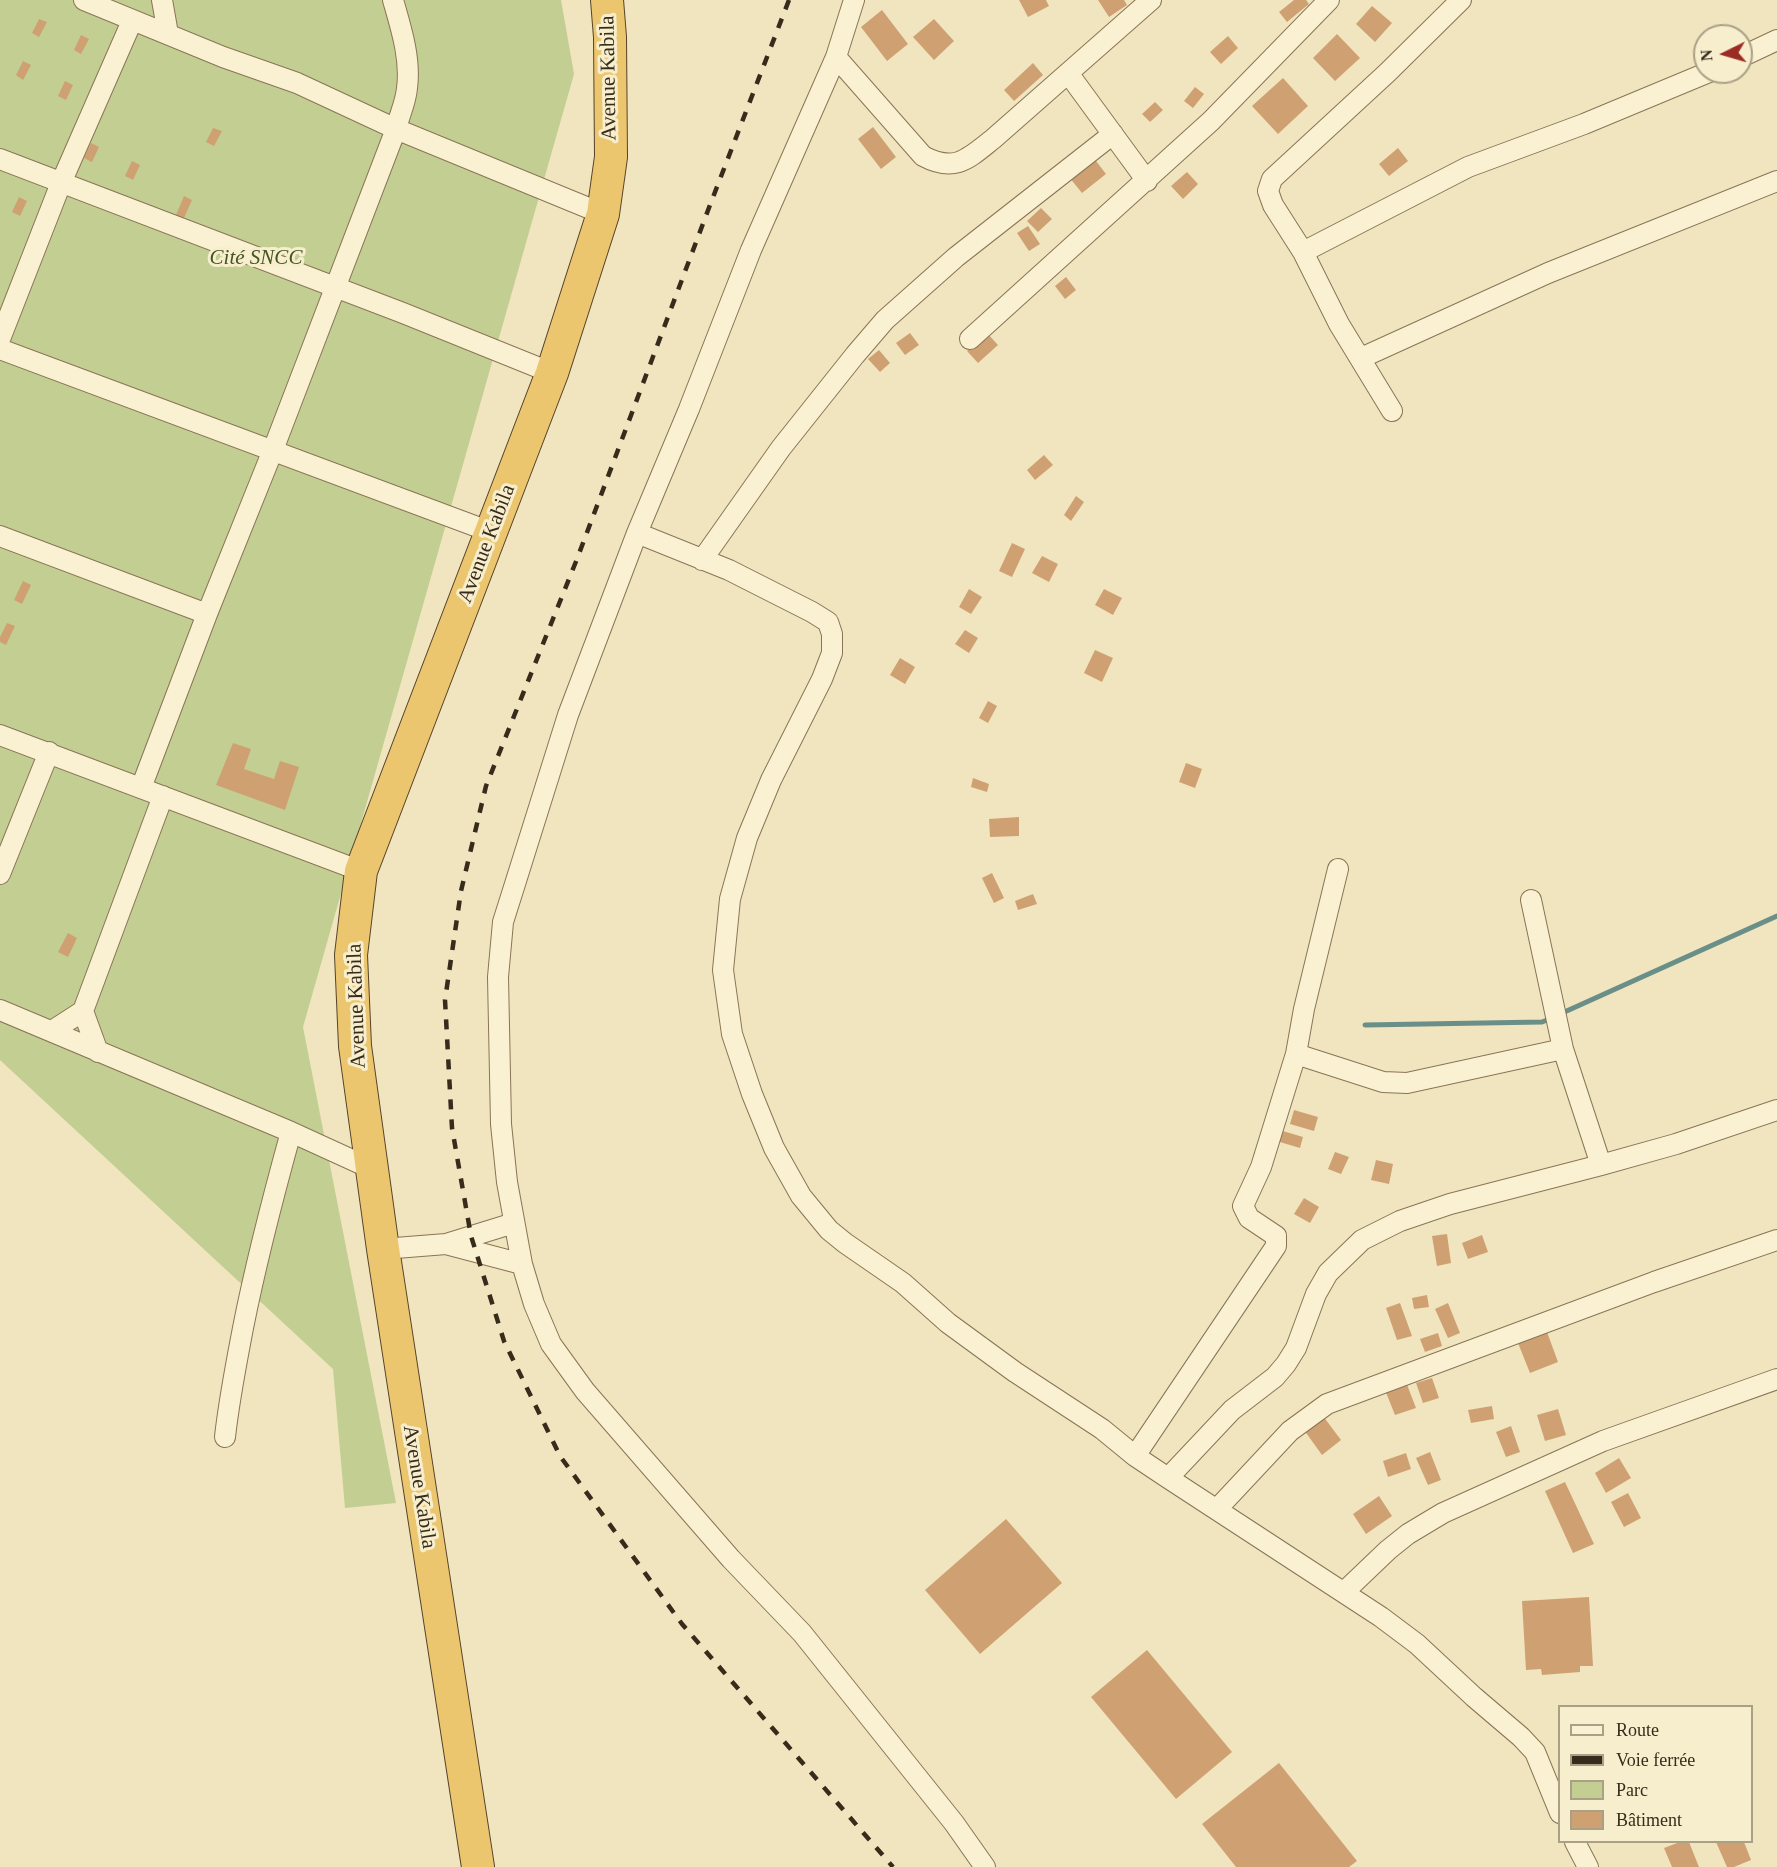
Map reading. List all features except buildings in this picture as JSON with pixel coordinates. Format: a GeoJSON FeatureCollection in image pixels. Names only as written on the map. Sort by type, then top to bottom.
{"type":"FeatureCollection","features":[{"type":"Feature","properties":{"kind":"highway","name":"Avenue Kabila"},"geometry":{"type":"LineString","coordinates":[[478,1867],[383,1249],[355,1046],[351,955],[362,871],[552,373],[603,214],[611,157],[610,38],[607,0]]}},
{"type":"Feature","properties":{"kind":"street"},"geometry":{"type":"LineString","coordinates":[[84,0],[223,57],[297,83],[396,129],[603,214]]}},
{"type":"Feature","properties":{"kind":"street"},"geometry":{"type":"LineString","coordinates":[[162,0],[168,34]]}},
{"type":"Feature","properties":{"kind":"street"},"geometry":{"type":"LineString","coordinates":[[141,788],[396,129],[407,90],[408,71],[393,0]]}},
{"type":"Feature","properties":{"kind":"street"},"geometry":{"type":"LineString","coordinates":[[854,0],[836,57],[750,250],[689,409],[637,533],[568,715],[503,922],[498,977],[501,1124],[514,1223],[522,1264],[534,1304],[551,1344],[585,1390],[731,1559],[802,1633],[954,1823],[985,1867]]}},
{"type":"Feature","properties":{"kind":"street"},"geometry":{"type":"LineString","coordinates":[[836,57],[923,156],[945,164],[967,159],[993,139],[1150,0]]}},
{"type":"Feature","properties":{"kind":"street"},"geometry":{"type":"LineString","coordinates":[[970,339],[1211,121],[1329,0]]}},
{"type":"Feature","properties":{"kind":"street"},"geometry":{"type":"LineString","coordinates":[[1392,411],[1333,314],[1303,252],[1268,191],[1272,179],[1387,73],[1461,0]]}},
{"type":"Feature","properties":{"kind":"street"},"geometry":{"type":"LineString","coordinates":[[0,339],[61,183],[132,21]]}},
{"type":"Feature","properties":{"kind":"street"},"geometry":{"type":"LineString","coordinates":[[1753,51],[1777,40]]}},
{"type":"Feature","properties":{"kind":"street"},"geometry":{"type":"LineString","coordinates":[[1068,73],[1147,181]]}},
{"type":"Feature","properties":{"kind":"street"},"geometry":{"type":"LineString","coordinates":[[1303,252],[1468,166],[1584,124],[1693,79]]}},
{"type":"Feature","properties":{"kind":"street"},"geometry":{"type":"LineString","coordinates":[[702,560],[782,448],[885,320],[956,257],[1113,134]]}},
{"type":"Feature","properties":{"kind":"street"},"geometry":{"type":"LineString","coordinates":[[0,159],[403,312],[552,373]]}},
{"type":"Feature","properties":{"kind":"street"},"geometry":{"type":"LineString","coordinates":[[1361,358],[1548,273],[1777,180]]}},
{"type":"Feature","properties":{"kind":"street"},"geometry":{"type":"LineString","coordinates":[[0,349],[491,532]]}},
{"type":"Feature","properties":{"kind":"street"},"geometry":{"type":"LineString","coordinates":[[637,533],[729,570],[812,612],[828,622],[832,634],[832,653],[822,679],[771,780],[747,838],[730,899],[723,970],[732,1034],[752,1094],[774,1148],[801,1196],[844,1244],[903,1282],[948,1323],[1015,1372],[1102,1429],[1135,1456],[1344,1592],[1417,1644],[1535,1752],[1558,1808]]}},
{"type":"Feature","properties":{"kind":"street"},"geometry":{"type":"LineString","coordinates":[[0,536],[207,614]]}},
{"type":"Feature","properties":{"kind":"street"},"geometry":{"type":"LineString","coordinates":[[0,735],[362,871]]}},
{"type":"Feature","properties":{"kind":"street"},"geometry":{"type":"LineString","coordinates":[[0,874],[49,752]]}},
{"type":"Feature","properties":{"kind":"street"},"geometry":{"type":"LineString","coordinates":[[52,1031],[83,1011],[163,796]]}},
{"type":"Feature","properties":{"kind":"street"},"geometry":{"type":"LineString","coordinates":[[1135,1456],[1276,1246],[1276,1236],[1249,1218],[1244,1206],[1261,1167],[1296,1054],[1309,987],[1338,869]]}},
{"type":"Feature","properties":{"kind":"street"},"geometry":{"type":"LineString","coordinates":[[1531,900],[1563,1049],[1601,1165]]}},
{"type":"Feature","properties":{"kind":"street"},"geometry":{"type":"LineString","coordinates":[[0,1010],[291,1132],[372,1169]]}},
{"type":"Feature","properties":{"kind":"street"},"geometry":{"type":"LineString","coordinates":[[83,1011],[98,1052]]}},
{"type":"Feature","properties":{"kind":"street"},"geometry":{"type":"LineString","coordinates":[[1296,1054],[1383,1082],[1407,1083],[1563,1049]]}},
{"type":"Feature","properties":{"kind":"street"},"geometry":{"type":"LineString","coordinates":[[1168,1478],[1232,1410],[1275,1377],[1286,1364],[1296,1348],[1316,1294],[1328,1273],[1362,1240],[1400,1221],[1450,1204],[1676,1144],[1777,1110]]}},
{"type":"Feature","properties":{"kind":"street"},"geometry":{"type":"LineString","coordinates":[[225,1437],[228,1402],[253,1281],[291,1132]]}},
{"type":"Feature","properties":{"kind":"street"},"geometry":{"type":"LineString","coordinates":[[383,1249],[446,1244],[514,1223]]}},
{"type":"Feature","properties":{"kind":"street"},"geometry":{"type":"LineString","coordinates":[[1217,1509],[1290,1431],[1327,1404],[1654,1282],[1777,1240]]}},
{"type":"Feature","properties":{"kind":"street"},"geometry":{"type":"LineString","coordinates":[[446,1244],[522,1264]]}},
{"type":"Feature","properties":{"kind":"street"},"geometry":{"type":"LineString","coordinates":[[1344,1592],[1408,1534],[1443,1513],[1603,1441],[1777,1379]]}},
{"type":"Feature","properties":{"kind":"street"},"geometry":{"type":"LineString","coordinates":[[1576,1843],[1588,1867]]}},
{"type":"Feature","properties":{"kind":"green space","name":"Cité SNCC"},"geometry":{"type":"Polygon","coordinates":[[[0,0],[561,0],[574,74],[303,1027],[396,1503],[345,1508],[333,1369],[0,1060],[0,0]]]}},
{"type":"Feature","properties":{"kind":"waterway"},"geometry":{"type":"LineString","coordinates":[[1560,1014],[1777,916]]}},
{"type":"Feature","properties":{"kind":"waterway"},"geometry":{"type":"LineString","coordinates":[[1365,1025],[1542,1022],[1552,1018]]}},
{"type":"Feature","properties":{"kind":"railway"},"geometry":{"type":"LineString","coordinates":[[789,0],[577,559],[486,786],[461,891],[445,1000],[452,1128],[471,1236],[504,1341],[560,1456],[682,1624],[893,1867]]}}]}
